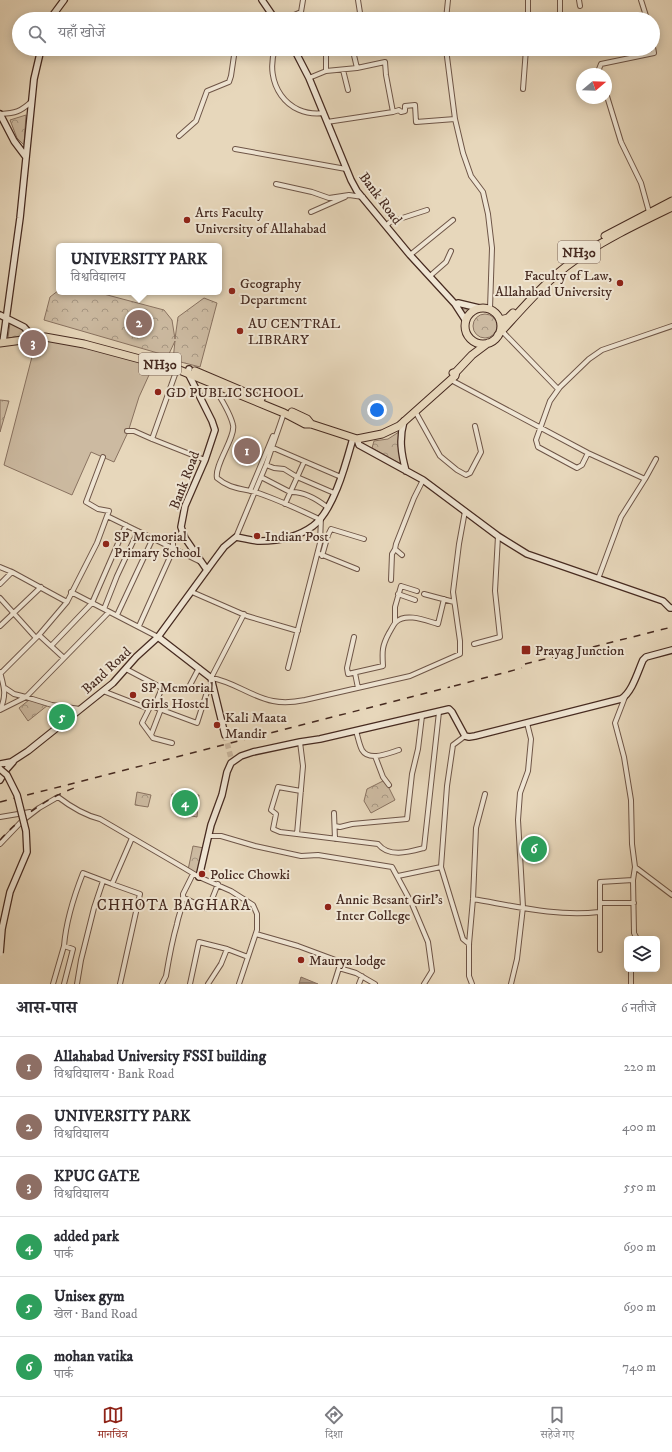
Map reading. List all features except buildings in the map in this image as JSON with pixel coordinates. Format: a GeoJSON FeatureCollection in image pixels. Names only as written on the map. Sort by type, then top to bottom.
{"type":"FeatureCollection","features":[{"type":"Feature","properties":{"kind":"highway","name":"NH30"},"geometry":{"type":"LineString","coordinates":[[500,320],[511,316],[544,281],[575,255],[620,228],[672,200]]}},
{"type":"Feature","properties":{"kind":"highway","name":"NH30"},"geometry":{"type":"LineString","coordinates":[[2,341],[54,338],[84,344],[189,371],[211,383],[284,413],[305,424],[311,424],[355,438],[382,434],[399,426],[451,380],[455,376],[456,372],[472,355],[495,338],[544,286],[574,260],[610,238],[672,207]]}},
{"type":"Feature","properties":{"kind":"highway"},"geometry":{"type":"LineString","coordinates":[[488,343],[476,342],[467,333],[466,322],[471,313],[479,308],[490,309],[498,315],[501,328],[500,333]]}},
{"type":"Feature","properties":{"kind":"highway"},"geometry":{"type":"LineString","coordinates":[[2,341],[31,335],[47,334],[66,336],[169,361],[189,371],[212,377],[307,419],[311,424]]}},
{"type":"Feature","properties":{"kind":"highway","name":"NH30"},"geometry":{"type":"LineString","coordinates":[[395,427],[396,422],[451,373],[456,372]]}},
{"type":"Feature","properties":{"kind":"street"},"geometry":{"type":"LineString","coordinates":[[55,12],[64,0]]}},
{"type":"Feature","properties":{"kind":"street"},"geometry":{"type":"LineString","coordinates":[[262,0],[269,12]]}},
{"type":"Feature","properties":{"kind":"street"},"geometry":{"type":"LineString","coordinates":[[301,12],[303,0]]}},
{"type":"Feature","properties":{"kind":"street"},"geometry":{"type":"LineString","coordinates":[[358,0],[359,12]]}},
{"type":"Feature","properties":{"kind":"street"},"geometry":{"type":"LineString","coordinates":[[447,12],[448,0]]}},
{"type":"Feature","properties":{"kind":"street"},"geometry":{"type":"LineString","coordinates":[[528,0],[528,12]]}},
{"type":"Feature","properties":{"kind":"street"},"geometry":{"type":"LineString","coordinates":[[560,0],[560,12]]}},
{"type":"Feature","properties":{"kind":"street"},"geometry":{"type":"LineString","coordinates":[[579,0],[580,6]]}},
{"type":"Feature","properties":{"kind":"street"},"geometry":{"type":"LineString","coordinates":[[641,0],[645,12]]}},
{"type":"Feature","properties":{"kind":"street"},"geometry":{"type":"LineString","coordinates":[[2,341],[26,157],[34,78],[39,56]]}},
{"type":"Feature","properties":{"kind":"street"},"geometry":{"type":"LineString","coordinates":[[179,136],[196,121],[207,91],[229,82],[232,76],[234,56]]}},
{"type":"Feature","properties":{"kind":"street"},"geometry":{"type":"LineString","coordinates":[[273,56],[272,67],[274,82],[279,94],[287,102],[299,110],[313,113],[324,113]]}},
{"type":"Feature","properties":{"kind":"street","name":"Bank Road"},"geometry":{"type":"LineString","coordinates":[[298,56],[324,113],[350,180],[386,226],[455,304],[466,322]]}},
{"type":"Feature","properties":{"kind":"street"},"geometry":{"type":"LineString","coordinates":[[326,56],[326,71]]}},
{"type":"Feature","properties":{"kind":"street"},"geometry":{"type":"LineString","coordinates":[[354,56],[357,68]]}},
{"type":"Feature","properties":{"kind":"street"},"geometry":{"type":"LineString","coordinates":[[447,56],[455,119],[463,153],[471,176],[483,192],[488,214],[492,248],[490,309]]}},
{"type":"Feature","properties":{"kind":"street"},"geometry":{"type":"LineString","coordinates":[[523,89],[525,56]]}},
{"type":"Feature","properties":{"kind":"street"},"geometry":{"type":"LineString","coordinates":[[599,68],[601,64],[640,56]]}},
{"type":"Feature","properties":{"kind":"street"},"geometry":{"type":"LineString","coordinates":[[309,78],[326,71],[357,68],[385,62],[393,112]]}},
{"type":"Feature","properties":{"kind":"street"},"geometry":{"type":"LineString","coordinates":[[343,70],[348,90]]}},
{"type":"Feature","properties":{"kind":"street"},"geometry":{"type":"LineString","coordinates":[[26,157],[14,141],[0,114],[14,113],[23,110],[31,102]]}},
{"type":"Feature","properties":{"kind":"street"},"geometry":{"type":"LineString","coordinates":[[609,104],[621,142],[641,183],[649,212]]}},
{"type":"Feature","properties":{"kind":"street"},"geometry":{"type":"LineString","coordinates":[[327,122],[399,110],[401,112],[405,112],[405,106],[415,105],[416,122],[455,119]]}},
{"type":"Feature","properties":{"kind":"street"},"geometry":{"type":"LineString","coordinates":[[235,149],[346,169]]}},
{"type":"Feature","properties":{"kind":"street"},"geometry":{"type":"LineString","coordinates":[[276,184],[312,192],[330,198],[349,195],[363,197]]}},
{"type":"Feature","properties":{"kind":"street"},"geometry":{"type":"LineString","coordinates":[[311,212],[349,195]]}},
{"type":"Feature","properties":{"kind":"street"},"geometry":{"type":"LineString","coordinates":[[386,226],[390,222],[427,210]]}},
{"type":"Feature","properties":{"kind":"street"},"geometry":{"type":"LineString","coordinates":[[410,254],[452,220]]}},
{"type":"Feature","properties":{"kind":"street"},"geometry":{"type":"LineString","coordinates":[[430,276],[446,262],[451,251]]}},
{"type":"Feature","properties":{"kind":"street"},"geometry":{"type":"LineString","coordinates":[[455,304],[458,303],[479,308]]}},
{"type":"Feature","properties":{"kind":"street"},"geometry":{"type":"LineString","coordinates":[[0,315],[24,327],[31,335]]}},
{"type":"Feature","properties":{"kind":"street"},"geometry":{"type":"LineString","coordinates":[[588,452],[577,468],[538,447],[536,440],[540,427],[550,401],[558,389],[589,359],[602,350],[672,326]]}},
{"type":"Feature","properties":{"kind":"street"},"geometry":{"type":"LineString","coordinates":[[500,333],[558,389]]}},
{"type":"Feature","properties":{"kind":"street"},"geometry":{"type":"LineString","coordinates":[[152,439],[178,369]]}},
{"type":"Feature","properties":{"kind":"street","name":"Bank Road"},"geometry":{"type":"LineString","coordinates":[[189,371],[215,430],[205,460],[185,506],[182,519],[182,532],[207,570]]}},
{"type":"Feature","properties":{"kind":"street"},"geometry":{"type":"LineString","coordinates":[[451,380],[588,452],[645,479]]}},
{"type":"Feature","properties":{"kind":"street"},"geometry":{"type":"LineString","coordinates":[[211,383],[231,417],[234,427],[218,470],[217,478],[237,489],[252,492],[320,517]]}},
{"type":"Feature","properties":{"kind":"street"},"geometry":{"type":"LineString","coordinates":[[415,411],[440,456],[457,470],[466,475],[470,473],[482,452],[475,426]]}},
{"type":"Feature","properties":{"kind":"street"},"geometry":{"type":"LineString","coordinates":[[252,492],[266,464],[284,413]]}},
{"type":"Feature","properties":{"kind":"street"},"geometry":{"type":"LineString","coordinates":[[404,421],[400,440],[402,458],[406,471]]}},
{"type":"Feature","properties":{"kind":"street"},"geometry":{"type":"LineString","coordinates":[[277,425],[236,537],[259,541],[283,539],[301,533],[314,525],[327,508],[341,477],[355,438]]}},
{"type":"Feature","properties":{"kind":"street"},"geometry":{"type":"LineString","coordinates":[[127,431],[134,431],[205,460]]}},
{"type":"Feature","properties":{"kind":"street"},"geometry":{"type":"LineString","coordinates":[[355,438],[361,446],[423,480],[498,536],[527,554],[672,604]]}},
{"type":"Feature","properties":{"kind":"street"},"geometry":{"type":"LineString","coordinates":[[271,447],[341,477]]}},
{"type":"Feature","properties":{"kind":"street"},"geometry":{"type":"LineString","coordinates":[[0,710],[4,700],[5,688],[0,673],[37,637],[67,602],[82,567],[97,543],[109,511],[98,509],[86,502],[103,457]]}},
{"type":"Feature","properties":{"kind":"street"},"geometry":{"type":"LineString","coordinates":[[598,579],[621,517],[656,459]]}},
{"type":"Feature","properties":{"kind":"street"},"geometry":{"type":"LineString","coordinates":[[285,504],[304,462]]}},
{"type":"Feature","properties":{"kind":"street"},"geometry":{"type":"LineString","coordinates":[[266,464],[274,468],[284,469],[334,493]]}},
{"type":"Feature","properties":{"kind":"street"},"geometry":{"type":"LineString","coordinates":[[261,476],[290,492],[295,492],[322,502],[327,508]]}},
{"type":"Feature","properties":{"kind":"street"},"geometry":{"type":"LineString","coordinates":[[391,580],[392,554],[423,480]]}},
{"type":"Feature","properties":{"kind":"street"},"geometry":{"type":"LineString","coordinates":[[71,592],[158,637],[211,678],[221,679],[240,689],[273,701],[290,702],[305,700],[410,676],[460,654],[460,641],[453,592],[465,511]]}},
{"type":"Feature","properties":{"kind":"street"},"geometry":{"type":"LineString","coordinates":[[107,516],[201,562]]}},
{"type":"Feature","properties":{"kind":"street"},"geometry":{"type":"LineString","coordinates":[[320,517],[322,529],[320,554]]}},
{"type":"Feature","properties":{"kind":"street"},"geometry":{"type":"LineString","coordinates":[[51,646],[92,603],[126,526]]}},
{"type":"Feature","properties":{"kind":"street"},"geometry":{"type":"LineString","coordinates":[[288,668],[320,554],[331,529],[364,539]]}},
{"type":"Feature","properties":{"kind":"street"},"geometry":{"type":"LineString","coordinates":[[104,609],[115,580],[138,531]]}},
{"type":"Feature","properties":{"kind":"street"},"geometry":{"type":"LineString","coordinates":[[139,626],[174,548],[172,541],[182,532]]}},
{"type":"Feature","properties":{"kind":"street"},"geometry":{"type":"LineString","coordinates":[[474,644],[500,637],[495,591],[498,536]]}},
{"type":"Feature","properties":{"kind":"street","name":"Band Road"},"geometry":{"type":"LineString","coordinates":[[0,764],[11,762],[28,751],[103,691],[126,669],[136,657],[158,637],[224,547],[236,537]]}},
{"type":"Feature","properties":{"kind":"street"},"geometry":{"type":"LineString","coordinates":[[117,615],[153,538]]}},
{"type":"Feature","properties":{"kind":"street"},"geometry":{"type":"LineString","coordinates":[[395,549],[402,555]]}},
{"type":"Feature","properties":{"kind":"street"},"geometry":{"type":"LineString","coordinates":[[320,554],[357,569]]}},
{"type":"Feature","properties":{"kind":"street"},"geometry":{"type":"LineString","coordinates":[[0,567],[41,587],[67,602]]}},
{"type":"Feature","properties":{"kind":"street"},"geometry":{"type":"LineString","coordinates":[[0,584],[12,572]]}},
{"type":"Feature","properties":{"kind":"street"},"geometry":{"type":"LineString","coordinates":[[396,622],[395,606],[401,586],[417,591]]}},
{"type":"Feature","properties":{"kind":"street"},"geometry":{"type":"LineString","coordinates":[[0,626],[41,587]]}},
{"type":"Feature","properties":{"kind":"street"},"geometry":{"type":"LineString","coordinates":[[192,592],[244,614],[298,631]]}},
{"type":"Feature","properties":{"kind":"street"},"geometry":{"type":"LineString","coordinates":[[398,594],[415,600]]}},
{"type":"Feature","properties":{"kind":"street"},"geometry":{"type":"LineString","coordinates":[[424,594],[454,602]]}},
{"type":"Feature","properties":{"kind":"street"},"geometry":{"type":"LineString","coordinates":[[0,598],[37,637],[51,646],[64,658]]}},
{"type":"Feature","properties":{"kind":"street"},"geometry":{"type":"LineString","coordinates":[[354,637],[347,668],[348,674],[383,666],[383,644],[396,622],[402,618],[415,618],[438,624],[444,599]]}},
{"type":"Feature","properties":{"kind":"street"},"geometry":{"type":"LineString","coordinates":[[662,601],[672,608]]}},
{"type":"Feature","properties":{"kind":"street"},"geometry":{"type":"LineString","coordinates":[[0,710],[26,697],[110,612]]}},
{"type":"Feature","properties":{"kind":"street"},"geometry":{"type":"LineString","coordinates":[[226,735],[211,678],[244,614]]}},
{"type":"Feature","properties":{"kind":"street"},"geometry":{"type":"LineString","coordinates":[[636,936],[634,933],[633,880],[635,867],[632,844],[631,800],[624,758],[615,723],[625,697],[634,682],[643,660],[646,657],[672,650]]}},
{"type":"Feature","properties":{"kind":"street"},"geometry":{"type":"LineString","coordinates":[[126,669],[162,688],[154,707],[198,723],[207,692],[189,688],[199,668]]}},
{"type":"Feature","properties":{"kind":"street"},"geometry":{"type":"LineString","coordinates":[[355,673],[358,688]]}},
{"type":"Feature","properties":{"kind":"street"},"geometry":{"type":"LineString","coordinates":[[5,688],[14,694],[52,705],[80,708]]}},
{"type":"Feature","properties":{"kind":"street"},"geometry":{"type":"LineString","coordinates":[[103,691],[149,709],[142,723],[153,738],[172,743]]}},
{"type":"Feature","properties":{"kind":"street"},"geometry":{"type":"LineString","coordinates":[[469,944],[463,939],[441,867],[453,745],[465,736],[470,737],[605,704],[625,697]]}},
{"type":"Feature","properties":{"kind":"street"},"geometry":{"type":"LineString","coordinates":[[152,735],[161,709]]}},
{"type":"Feature","properties":{"kind":"street"},"geometry":{"type":"LineString","coordinates":[[227,772],[231,763],[241,756],[449,709],[465,736]]}},
{"type":"Feature","properties":{"kind":"street"},"geometry":{"type":"LineString","coordinates":[[301,791],[281,786],[278,787],[271,810],[276,814],[273,829],[280,832],[378,844],[386,852],[408,853],[424,848],[439,712]]}},
{"type":"Feature","properties":{"kind":"street"},"geometry":{"type":"LineString","coordinates":[[335,826],[340,827],[352,824],[407,820],[412,774],[418,749],[422,716]]}},
{"type":"Feature","properties":{"kind":"street"},"geometry":{"type":"LineString","coordinates":[[511,984],[517,959],[523,907],[518,820],[520,793],[528,771],[531,739],[527,723]]}},
{"type":"Feature","properties":{"kind":"street"},"geometry":{"type":"LineString","coordinates":[[356,731],[363,751],[367,755],[375,756],[399,750]]}},
{"type":"Feature","properties":{"kind":"street"},"geometry":{"type":"LineString","coordinates":[[297,834],[303,766],[300,742]]}},
{"type":"Feature","properties":{"kind":"street"},"geometry":{"type":"LineString","coordinates":[[375,756],[382,777],[389,785]]}},
{"type":"Feature","properties":{"kind":"street"},"geometry":{"type":"LineString","coordinates":[[199,877],[214,815],[222,794],[231,758]]}},
{"type":"Feature","properties":{"kind":"street"},"geometry":{"type":"LineString","coordinates":[[0,780],[5,770],[14,760]]}},
{"type":"Feature","properties":{"kind":"street"},"geometry":{"type":"LineString","coordinates":[[0,769],[7,775],[17,795],[26,831],[27,852],[10,892],[2,929],[0,953]]}},
{"type":"Feature","properties":{"kind":"street"},"geometry":{"type":"LineString","coordinates":[[472,984],[469,976],[469,944],[473,899],[476,828],[485,794]]}},
{"type":"Feature","properties":{"kind":"street"},"geometry":{"type":"LineString","coordinates":[[0,844],[22,821],[38,808],[58,797],[73,808],[100,819],[193,874],[218,884],[253,905],[257,914],[256,934],[239,984]]}},
{"type":"Feature","properties":{"kind":"street"},"geometry":{"type":"LineString","coordinates":[[0,817],[30,812]]}},
{"type":"Feature","properties":{"kind":"street"},"geometry":{"type":"LineString","coordinates":[[334,812],[335,839]]}},
{"type":"Feature","properties":{"kind":"street"},"geometry":{"type":"LineString","coordinates":[[209,836],[221,836],[255,846],[302,856],[318,855],[392,867],[412,904],[428,942],[432,971],[424,984]]}},
{"type":"Feature","properties":{"kind":"street"},"geometry":{"type":"LineString","coordinates":[[112,884],[132,838]]}},
{"type":"Feature","properties":{"kind":"street"},"geometry":{"type":"LineString","coordinates":[[398,876],[441,867]]}},
{"type":"Feature","properties":{"kind":"street"},"geometry":{"type":"LineString","coordinates":[[635,867],[672,895]]}},
{"type":"Feature","properties":{"kind":"street"},"geometry":{"type":"LineString","coordinates":[[53,984],[64,946],[65,933],[82,873],[140,894],[120,984]]}},
{"type":"Feature","properties":{"kind":"street"},"geometry":{"type":"LineString","coordinates":[[162,984],[166,976],[170,953],[184,898],[183,894],[193,874]]}},
{"type":"Feature","properties":{"kind":"street"},"geometry":{"type":"LineString","coordinates":[[600,950],[600,882],[633,880]]}},
{"type":"Feature","properties":{"kind":"street"},"geometry":{"type":"LineString","coordinates":[[77,984],[81,960],[94,908],[103,881]]}},
{"type":"Feature","properties":{"kind":"street"},"geometry":{"type":"LineString","coordinates":[[184,898],[208,909],[218,884]]}},
{"type":"Feature","properties":{"kind":"street"},"geometry":{"type":"LineString","coordinates":[[473,899],[574,913],[599,912]]}},
{"type":"Feature","properties":{"kind":"street"},"geometry":{"type":"LineString","coordinates":[[600,903],[634,903]]}},
{"type":"Feature","properties":{"kind":"street"},"geometry":{"type":"LineString","coordinates":[[256,934],[298,946],[341,962],[334,984]]}},
{"type":"Feature","properties":{"kind":"street"},"geometry":{"type":"LineString","coordinates":[[190,984],[199,942],[227,949],[248,957]]}},
{"type":"Feature","properties":{"kind":"street"},"geometry":{"type":"LineString","coordinates":[[64,946],[73,949],[64,984]]}},
{"type":"Feature","properties":{"kind":"street"},"geometry":{"type":"LineString","coordinates":[[208,984],[222,964],[227,949]]}},
{"type":"Feature","properties":{"kind":"street"},"geometry":{"type":"LineString","coordinates":[[339,968],[356,973],[375,984]]}},
{"type":"Feature","properties":{"kind":"street"},"geometry":{"type":"LineString","coordinates":[[631,972],[631,984]]}},
{"type":"Feature","properties":{"kind":"street"},"geometry":{"type":"LineString","coordinates":[[359,984],[362,976]]}},
{"type":"Feature","properties":{"kind":"green space"},"geometry":{"type":"Polygon","coordinates":[[[26,115],[24,145],[17,138],[10,120],[26,115]]]}},
{"type":"Feature","properties":{"kind":"green space"},"geometry":{"type":"Polygon","coordinates":[[[56,292],[56,295],[107,295],[164,310],[172,320],[175,339],[178,317],[204,298],[217,303],[200,367],[173,360],[175,341],[168,356],[44,320],[50,297],[56,292]]]}},
{"type":"Feature","properties":{"kind":"green space"},"geometry":{"type":"Polygon","coordinates":[[[458,305],[474,309],[467,316],[458,305]]]}},
{"type":"Feature","properties":{"kind":"green space"},"geometry":{"type":"Polygon","coordinates":[[[485,314],[493,318],[497,326],[493,334],[485,338],[477,334],[473,326],[477,318],[485,314]]]}},
{"type":"Feature","properties":{"kind":"green space"},"geometry":{"type":"Polygon","coordinates":[[[10,323],[34,334],[8,338],[10,323]]]}},
{"type":"Feature","properties":{"kind":"green space"},"geometry":{"type":"Polygon","coordinates":[[[51,340],[154,364],[139,397],[128,432],[114,462],[91,452],[72,495],[4,465],[34,349],[40,344],[51,340]]]}},
{"type":"Feature","properties":{"kind":"green space"},"geometry":{"type":"Polygon","coordinates":[[[0,400],[9,401],[0,432],[0,400]]]}},
{"type":"Feature","properties":{"kind":"green space"},"geometry":{"type":"Polygon","coordinates":[[[402,430],[402,442],[406,467],[372,448],[374,441],[388,439],[402,430]]]}},
{"type":"Feature","properties":{"kind":"green space"},"geometry":{"type":"Polygon","coordinates":[[[29,700],[48,705],[28,721],[19,708],[29,700]]]}},
{"type":"Feature","properties":{"kind":"green space"},"geometry":{"type":"Polygon","coordinates":[[[385,780],[395,800],[371,813],[364,801],[367,789],[385,780]]]}},
{"type":"Feature","properties":{"kind":"green space"},"geometry":{"type":"Polygon","coordinates":[[[137,792],[151,795],[148,807],[135,805],[137,792]]]}},
{"type":"Feature","properties":{"kind":"green space"},"geometry":{"type":"Polygon","coordinates":[[[172,794],[199,795],[197,817],[177,813],[177,805],[171,805],[172,794]]]}},
{"type":"Feature","properties":{"kind":"green space"},"geometry":{"type":"Polygon","coordinates":[[[193,846],[204,848],[198,875],[188,870],[193,846]]]}},
{"type":"Feature","properties":{"kind":"shaded area"},"geometry":{"type":"Polygon","coordinates":[[[301,977],[318,984],[299,984],[301,977]]]}},
{"type":"Feature","properties":{"kind":"tunnel"},"geometry":{"type":"LineString","coordinates":[[225,735],[231,758]]}},
{"type":"Feature","properties":{"kind":"railway"},"geometry":{"type":"LineString","coordinates":[[525,664],[672,627]]}},
{"type":"Feature","properties":{"kind":"railway"},"geometry":{"type":"LineString","coordinates":[[454,686],[522,668]]}},
{"type":"Feature","properties":{"kind":"railway"},"geometry":{"type":"LineString","coordinates":[[0,802],[450,687]]}},
{"type":"Feature","properties":{"kind":"railway"},"geometry":{"type":"LineString","coordinates":[[0,840],[25,816],[43,803],[74,788]]}},
{"type":"Feature","properties":{"kind":"place","name":"Arts Faculty University of Allahabad"},"geometry":{"type":"Point","coordinates":[187,220]}},
{"type":"Feature","properties":{"kind":"place","name":"Faculty of Law, Allahabad University"},"geometry":{"type":"Point","coordinates":[620,283]}},
{"type":"Feature","properties":{"kind":"place","name":"Geography Department"},"geometry":{"type":"Point","coordinates":[232,291]}},
{"type":"Feature","properties":{"kind":"place","name":"UNIVERSITY PARK"},"geometry":{"type":"Point","coordinates":[139,323]}},
{"type":"Feature","properties":{"kind":"place","name":"AU CENTRAL LIBRARY"},"geometry":{"type":"Point","coordinates":[240,331]}},
{"type":"Feature","properties":{"kind":"place","name":"KPUC GATE"},"geometry":{"type":"Point","coordinates":[33,343]}},
{"type":"Feature","properties":{"kind":"place","name":"GD PUBLIC SCHOOL"},"geometry":{"type":"Point","coordinates":[158,392]}},
{"type":"Feature","properties":{"kind":"place","name":"Allahabad University FSSI building"},"geometry":{"type":"Point","coordinates":[247,451]}},
{"type":"Feature","properties":{"kind":"place","name":"Indian Post"},"geometry":{"type":"Point","coordinates":[257,536]}},
{"type":"Feature","properties":{"kind":"place","name":"SP Memorial Primary School"},"geometry":{"type":"Point","coordinates":[106,544]}},
{"type":"Feature","properties":{"kind":"place","name":"Prayag Junction"},"geometry":{"type":"Point","coordinates":[526,650]}},
{"type":"Feature","properties":{"kind":"place","name":"SP Memorial Girls Hostel"},"geometry":{"type":"Point","coordinates":[133,695]}},
{"type":"Feature","properties":{"kind":"place","name":"Unisex gym"},"geometry":{"type":"Point","coordinates":[62,717]}},
{"type":"Feature","properties":{"kind":"place","name":"Kali Maata Mandir"},"geometry":{"type":"Point","coordinates":[217,725]}},
{"type":"Feature","properties":{"kind":"place","name":"added park"},"geometry":{"type":"Point","coordinates":[185,803]}},
{"type":"Feature","properties":{"kind":"place","name":"mohan vatika"},"geometry":{"type":"Point","coordinates":[534,849]}},
{"type":"Feature","properties":{"kind":"place","name":"Police Chowki"},"geometry":{"type":"Point","coordinates":[202,874]}},
{"type":"Feature","properties":{"kind":"place","name":"Annie Besant Girl's Inter College"},"geometry":{"type":"Point","coordinates":[328,907]}},
{"type":"Feature","properties":{"kind":"place","name":"Maurya lodge"},"geometry":{"type":"Point","coordinates":[301,960]}},
{"type":"Feature","properties":{"kind":"district","name":"CHHOTA BAGHARA"},"geometry":{"type":"Point","coordinates":[174,905]}}]}
